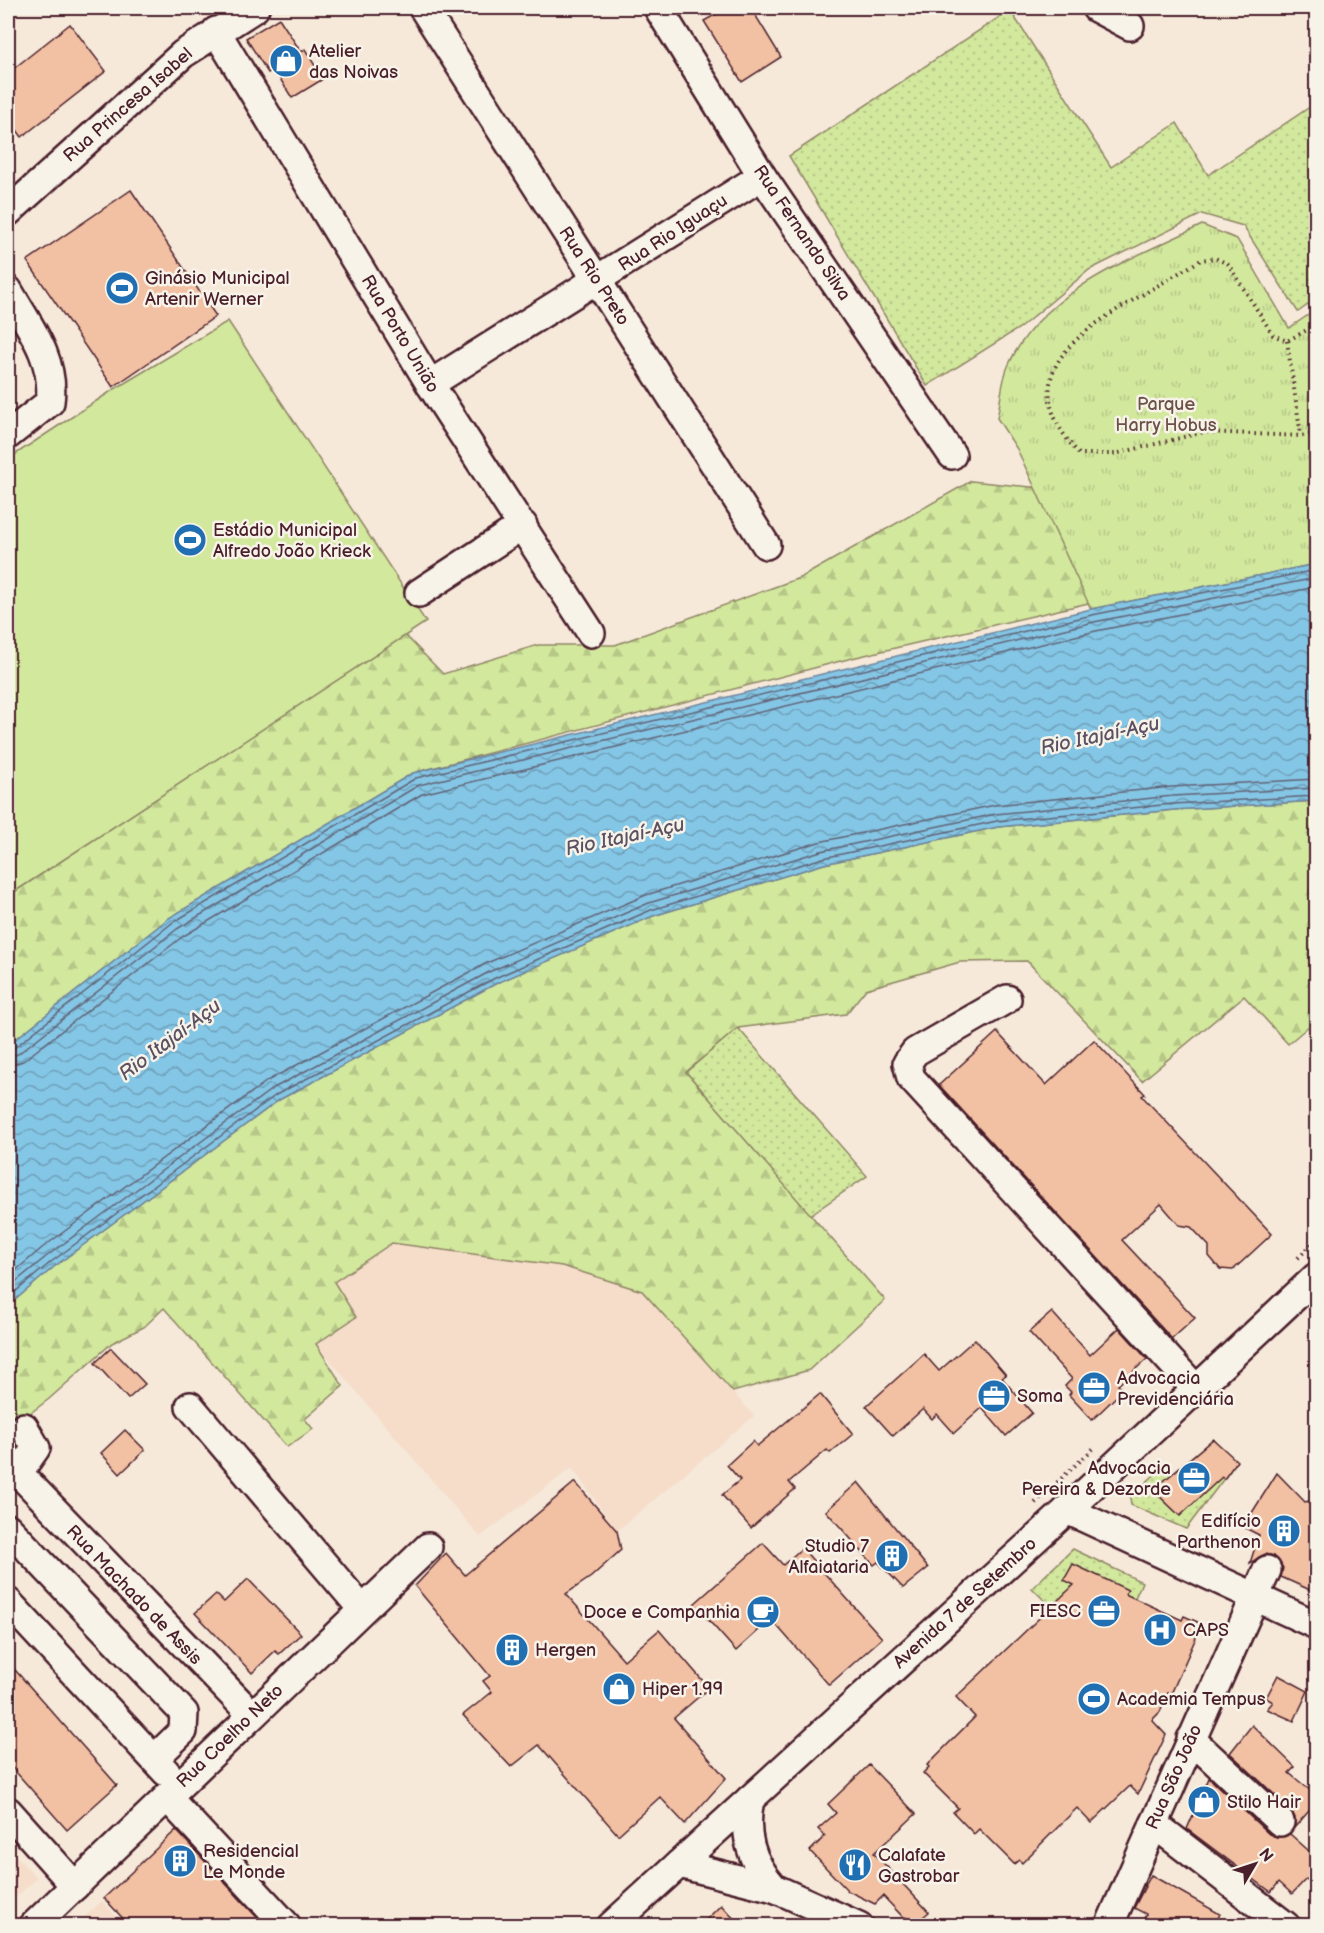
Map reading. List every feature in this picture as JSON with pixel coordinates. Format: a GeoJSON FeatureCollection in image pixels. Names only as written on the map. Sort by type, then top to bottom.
{"type":"FeatureCollection","features":[{"type":"Feature","properties":{"kind":"street","name":"Rua Princesa Isabel"},"geometry":{"type":"LineString","coordinates":[[8,212],[150,81],[216,31],[255,8]]}},
{"type":"Feature","properties":{"kind":"street","name":"Rua Rio Preto"},"geometry":{"type":"LineString","coordinates":[[423,8],[766,544]]}},
{"type":"Feature","properties":{"kind":"street","name":"Rua Fernando Silva"},"geometry":{"type":"LineString","coordinates":[[658,8],[762,176],[952,455]]}},
{"type":"Feature","properties":{"kind":"street"},"geometry":{"type":"LineString","coordinates":[[1096,8],[1130,26]]}},
{"type":"Feature","properties":{"kind":"street","name":"Rua Porto União"},"geometry":{"type":"LineString","coordinates":[[216,31],[430,384],[591,633]]}},
{"type":"Feature","properties":{"kind":"street","name":"Rua Rio Iguaçu"},"geometry":{"type":"LineString","coordinates":[[430,384],[762,176]]}},
{"type":"Feature","properties":{"kind":"street"},"geometry":{"type":"LineString","coordinates":[[8,290],[47,360],[53,384],[50,402],[8,435]]}},
{"type":"Feature","properties":{"kind":"street"},"geometry":{"type":"LineString","coordinates":[[419,593],[523,525]]}},
{"type":"Feature","properties":{"kind":"street"},"geometry":{"type":"LineString","coordinates":[[1007,999],[915,1052],[907,1063],[911,1078],[1196,1389]]}},
{"type":"Feature","properties":{"kind":"street","name":"Avenida 7 de Setembro"},"geometry":{"type":"LineString","coordinates":[[611,1926],[1067,1510],[1317,1277]]}},
{"type":"Feature","properties":{"kind":"street"},"geometry":{"type":"LineString","coordinates":[[190,1406],[362,1610]]}},
{"type":"Feature","properties":{"kind":"street"},"geometry":{"type":"LineString","coordinates":[[11,1469],[36,1448],[24,1427]]}},
{"type":"Feature","properties":{"kind":"street","name":"Rua Machado de Assis"},"geometry":{"type":"LineString","coordinates":[[11,1469],[252,1714]]}},
{"type":"Feature","properties":{"kind":"street"},"geometry":{"type":"LineString","coordinates":[[1067,1510],[1317,1625]]}},
{"type":"Feature","properties":{"kind":"street"},"geometry":{"type":"LineString","coordinates":[[8,1528],[184,1713],[183,1731],[155,1758]]}},
{"type":"Feature","properties":{"kind":"street","name":"Rua Coelho Neto"},"geometry":{"type":"LineString","coordinates":[[33,1926],[428,1547]]}},
{"type":"Feature","properties":{"kind":"street","name":"Rua São João"},"geometry":{"type":"LineString","coordinates":[[1109,1926],[1267,1570]]}},
{"type":"Feature","properties":{"kind":"street"},"geometry":{"type":"LineString","coordinates":[[8,1602],[155,1758],[173,1792],[287,1926]]}},
{"type":"Feature","properties":{"kind":"street"},"geometry":{"type":"LineString","coordinates":[[1191,1739],[1280,1822]]}},
{"type":"Feature","properties":{"kind":"street"},"geometry":{"type":"LineString","coordinates":[[750,1799],[746,1819],[747,1839],[757,1866],[774,1888]]}},
{"type":"Feature","properties":{"kind":"street"},"geometry":{"type":"LineString","coordinates":[[8,1811],[75,1886]]}},
{"type":"Feature","properties":{"kind":"street"},"geometry":{"type":"LineString","coordinates":[[1154,1824],[1286,1926]]}},
{"type":"Feature","properties":{"kind":"street"},"geometry":{"type":"LineString","coordinates":[[679,1864],[774,1888],[859,1926]]}},
{"type":"Feature","properties":{"kind":"path"},"geometry":{"type":"LineString","coordinates":[[1287,341],[1273,335],[1228,264],[1215,258],[1201,260],[1087,328],[1072,342],[1065,349],[1051,375],[1050,401],[1061,434],[1078,454],[1115,454],[1204,432],[1301,436],[1317,433]]}},
{"type":"Feature","properties":{"kind":"path"},"geometry":{"type":"LineString","coordinates":[[1287,341],[1317,325]]}},
{"type":"Feature","properties":{"kind":"path"},"geometry":{"type":"LineString","coordinates":[[1287,341],[1301,436]]}},
{"type":"Feature","properties":{"kind":"shaded area"},"geometry":{"type":"Polygon","coordinates":[[[392,1243],[562,1266],[642,1291],[754,1416],[617,1531],[572,1468],[480,1537],[316,1344],[356,1317],[334,1282],[392,1243]]]}},
{"type":"Feature","properties":{"kind":"shaded area"},"geometry":{"type":"Polygon","coordinates":[[[8,1847],[37,1878],[8,1904],[8,1847]]]}},
{"type":"Feature","properties":{"kind":"shaded area"},"geometry":{"type":"Polygon","coordinates":[[[102,1901],[124,1925],[75,1925],[102,1901]]]}},
{"type":"Feature","properties":{"kind":"green space"},"geometry":{"type":"Polygon","coordinates":[[[1010,10],[1111,167],[1177,123],[1208,175],[1316,103],[1316,299],[1298,312],[1243,226],[1202,214],[1089,270],[1021,327],[927,386],[789,156],[1010,10]]]}},
{"type":"Feature","properties":{"kind":"green space","name":"Parque Harry Hobus"},"geometry":{"type":"Polygon","coordinates":[[[1202,225],[1237,239],[1289,328],[1316,310],[1316,564],[1091,609],[1017,449],[997,418],[1004,377],[1024,338],[1044,315],[1067,296],[1119,264],[1202,225]]]}},
{"type":"Feature","properties":{"kind":"green space","name":"Estádio Municipal Alfredo João Krieck"},"geometry":{"type":"Polygon","coordinates":[[[228,321],[426,622],[8,896],[8,459],[113,390],[228,321]]]}},
{"type":"Feature","properties":{"kind":"green space"},"geometry":{"type":"Polygon","coordinates":[[[971,481],[1091,493],[1316,550],[852,658],[413,773],[169,918],[8,1045],[8,896],[405,635],[443,674],[538,645],[615,645],[802,577],[971,481]]]}},
{"type":"Feature","properties":{"kind":"green space"},"geometry":{"type":"Polygon","coordinates":[[[1316,801],[1316,1020],[1288,1044],[1244,996],[1142,1081],[1027,961],[960,962],[866,989],[846,1014],[738,1028],[686,1072],[885,1300],[809,1370],[733,1392],[642,1291],[562,1266],[392,1243],[334,1282],[356,1317],[316,1344],[343,1386],[305,1419],[313,1429],[287,1447],[164,1308],[144,1327],[112,1343],[49,1399],[8,1430],[8,1306],[55,1266],[279,1100],[497,983],[653,916],[824,864],[998,827],[1174,810],[1316,801]]]}},
{"type":"Feature","properties":{"kind":"green space"},"geometry":{"type":"Polygon","coordinates":[[[738,1028],[867,1176],[810,1215],[686,1072],[738,1028]]]}},
{"type":"Feature","properties":{"kind":"green space","name":"Advocacia Pereira & Dezorde"},"geometry":{"type":"Polygon","coordinates":[[[1213,1439],[1235,1464],[1186,1529],[1131,1505],[1130,1497],[1163,1467],[1171,1474],[1213,1439]]]}},
{"type":"Feature","properties":{"kind":"green space"},"geometry":{"type":"Polygon","coordinates":[[[1073,1549],[1142,1582],[1122,1627],[1051,1607],[1032,1588],[1073,1549]]]}},
{"type":"Feature","properties":{"kind":"water","name":"Rio Itajaí-Açu"},"geometry":{"type":"Polygon","coordinates":[[[1316,564],[1316,801],[1174,810],[998,827],[824,864],[653,916],[497,983],[279,1100],[55,1266],[8,1306],[8,1045],[169,918],[413,773],[1091,609],[1316,564]]]}},
{"type":"Feature","properties":{"kind":"building"},"geometry":{"type":"Polygon","coordinates":[[[727,8],[751,8],[781,57],[742,82],[704,21],[727,8]]]}},
{"type":"Feature","properties":{"kind":"building","name":"Atelier das Noivas"},"geometry":{"type":"Polygon","coordinates":[[[279,18],[301,52],[305,49],[323,79],[292,98],[274,69],[268,73],[246,38],[279,18]]]}},
{"type":"Feature","properties":{"kind":"building"},"geometry":{"type":"Polygon","coordinates":[[[70,24],[106,71],[22,137],[8,118],[8,73],[70,24]]]}},
{"type":"Feature","properties":{"kind":"building","name":"Ginásio Municipal Artenir Werner"},"geometry":{"type":"Polygon","coordinates":[[[131,190],[216,316],[113,387],[27,261],[131,190]]]}},
{"type":"Feature","properties":{"kind":"building"},"geometry":{"type":"Polygon","coordinates":[[[997,1032],[1046,1085],[1094,1040],[1145,1094],[1142,1096],[1272,1234],[1233,1270],[1220,1269],[1209,1256],[1209,1246],[1191,1227],[1179,1225],[1161,1204],[1122,1240],[1195,1318],[1172,1339],[939,1085],[997,1032]]]}},
{"type":"Feature","properties":{"kind":"building"},"geometry":{"type":"Polygon","coordinates":[[[1052,1312],[1090,1355],[1119,1328],[1147,1359],[1118,1385],[1123,1390],[1092,1420],[1069,1395],[1071,1392],[1065,1386],[1072,1379],[1029,1332],[1052,1312]]]}},
{"type":"Feature","properties":{"kind":"building"},"geometry":{"type":"Polygon","coordinates":[[[975,1339],[1006,1375],[1002,1378],[1032,1413],[1006,1436],[982,1408],[954,1433],[937,1414],[932,1419],[923,1409],[893,1436],[866,1406],[924,1354],[939,1371],[975,1339]]]}},
{"type":"Feature","properties":{"kind":"building"},"geometry":{"type":"Polygon","coordinates":[[[111,1348],[145,1384],[128,1399],[95,1363],[111,1348]]]}},
{"type":"Feature","properties":{"kind":"building"},"geometry":{"type":"Polygon","coordinates":[[[820,1394],[853,1434],[830,1453],[827,1450],[789,1482],[795,1489],[751,1528],[722,1495],[740,1480],[727,1465],[753,1441],[757,1446],[820,1394]]]}},
{"type":"Feature","properties":{"kind":"building"},"geometry":{"type":"Polygon","coordinates":[[[125,1430],[145,1450],[120,1474],[101,1453],[125,1430]]]}},
{"type":"Feature","properties":{"kind":"building","name":"Advocacia Pereira & Dezorde"},"geometry":{"type":"Polygon","coordinates":[[[1213,1439],[1237,1461],[1224,1479],[1222,1477],[1180,1516],[1155,1492],[1159,1485],[1213,1439]]]}},
{"type":"Feature","properties":{"kind":"building","name":"Edifício Parthenon"},"geometry":{"type":"Polygon","coordinates":[[[1277,1473],[1305,1502],[1317,1499],[1317,1593],[1281,1577],[1283,1568],[1274,1556],[1265,1554],[1250,1563],[1259,1535],[1243,1527],[1277,1473]]]}},
{"type":"Feature","properties":{"kind":"building","name":"Hergen"},"geometry":{"type":"Polygon","coordinates":[[[575,1482],[617,1531],[621,1550],[591,1577],[566,1594],[624,1660],[659,1630],[709,1688],[674,1718],[726,1778],[685,1824],[660,1797],[618,1835],[539,1745],[511,1767],[463,1715],[492,1692],[483,1681],[490,1676],[415,1586],[446,1553],[465,1575],[575,1482]]]}},
{"type":"Feature","properties":{"kind":"building"},"geometry":{"type":"Polygon","coordinates":[[[858,1482],[928,1568],[903,1588],[878,1562],[874,1565],[826,1511],[858,1482]]]}},
{"type":"Feature","properties":{"kind":"building","name":"Doce e Companhia"},"geometry":{"type":"Polygon","coordinates":[[[763,1543],[783,1565],[802,1548],[882,1638],[829,1685],[771,1619],[736,1651],[694,1604],[763,1543]]]}},
{"type":"Feature","properties":{"kind":"building"},"geometry":{"type":"Polygon","coordinates":[[[1073,1564],[1128,1590],[1125,1594],[1182,1620],[1184,1616],[1202,1624],[1171,1694],[1168,1693],[1160,1712],[1152,1720],[1166,1735],[1138,1794],[1130,1786],[1091,1823],[1077,1808],[1022,1863],[1019,1860],[1014,1864],[979,1829],[974,1834],[953,1812],[958,1808],[923,1773],[929,1767],[927,1765],[975,1717],[956,1697],[1074,1585],[1064,1580],[1073,1564]]]}},
{"type":"Feature","properties":{"kind":"building"},"geometry":{"type":"Polygon","coordinates":[[[248,1579],[301,1634],[279,1654],[275,1651],[252,1673],[195,1613],[216,1594],[224,1602],[248,1579]]]}},
{"type":"Feature","properties":{"kind":"building"},"geometry":{"type":"Polygon","coordinates":[[[8,1662],[117,1785],[67,1830],[8,1763],[8,1662]]]}},
{"type":"Feature","properties":{"kind":"building"},"geometry":{"type":"Polygon","coordinates":[[[1278,1675],[1308,1691],[1294,1721],[1267,1709],[1273,1702],[1266,1698],[1278,1675]]]}},
{"type":"Feature","properties":{"kind":"building"},"geometry":{"type":"Polygon","coordinates":[[[1252,1725],[1295,1767],[1289,1773],[1317,1796],[1317,1802],[1294,1828],[1295,1818],[1291,1810],[1230,1753],[1252,1725]]]}},
{"type":"Feature","properties":{"kind":"building"},"geometry":{"type":"Polygon","coordinates":[[[869,1765],[916,1814],[874,1853],[929,1912],[917,1922],[902,1916],[883,1896],[875,1904],[848,1891],[810,1851],[825,1836],[818,1829],[836,1813],[828,1804],[869,1765]]]}},
{"type":"Feature","properties":{"kind":"building"},"geometry":{"type":"Polygon","coordinates":[[[1209,1778],[1269,1834],[1277,1837],[1290,1834],[1317,1858],[1317,1888],[1306,1879],[1292,1894],[1279,1882],[1271,1892],[1187,1829],[1209,1778]]]}},
{"type":"Feature","properties":{"kind":"building","name":"Residencial Le Monde"},"geometry":{"type":"Polygon","coordinates":[[[176,1830],[265,1926],[130,1926],[104,1898],[176,1830]]]}},
{"type":"Feature","properties":{"kind":"building"},"geometry":{"type":"Polygon","coordinates":[[[1151,1875],[1220,1914],[1214,1926],[1141,1926],[1146,1914],[1134,1908],[1151,1875]]]}},
{"type":"Feature","properties":{"kind":"building"},"geometry":{"type":"Polygon","coordinates":[[[721,1905],[741,1926],[700,1926],[721,1905]]]}},
{"type":"Feature","properties":{"kind":"place","name":"Atelier das Noivas"},"geometry":{"type":"Point","coordinates":[286,61]}},
{"type":"Feature","properties":{"kind":"place","name":"Ginásio Municipal Artenir Werner"},"geometry":{"type":"Point","coordinates":[122,288]}},
{"type":"Feature","properties":{"kind":"place","name":"Estádio Municipal Alfredo João Krieck"},"geometry":{"type":"Point","coordinates":[190,540]}},
{"type":"Feature","properties":{"kind":"place","name":"Advocacia Previdenciária"},"geometry":{"type":"Point","coordinates":[1094,1388]}},
{"type":"Feature","properties":{"kind":"place","name":"Soma"},"geometry":{"type":"Point","coordinates":[994,1396]}},
{"type":"Feature","properties":{"kind":"place","name":"Advocacia Pereira & Dezorde"},"geometry":{"type":"Point","coordinates":[1194,1478]}},
{"type":"Feature","properties":{"kind":"place","name":"Edifício Parthenon"},"geometry":{"type":"Point","coordinates":[1284,1531]}},
{"type":"Feature","properties":{"kind":"place","name":"Studio 7 Alfaiataria"},"geometry":{"type":"Point","coordinates":[892,1556]}},
{"type":"Feature","properties":{"kind":"place","name":"FIESC"},"geometry":{"type":"Point","coordinates":[1104,1611]}},
{"type":"Feature","properties":{"kind":"place","name":"Doce e Companhia"},"geometry":{"type":"Point","coordinates":[763,1612]}},
{"type":"Feature","properties":{"kind":"place","name":"CAPS"},"geometry":{"type":"Point","coordinates":[1160,1630]}},
{"type":"Feature","properties":{"kind":"place","name":"Hergen"},"geometry":{"type":"Point","coordinates":[512,1650]}},
{"type":"Feature","properties":{"kind":"place","name":"Hiper 1.99"},"geometry":{"type":"Point","coordinates":[619,1689]}},
{"type":"Feature","properties":{"kind":"place","name":"Academia Tempus"},"geometry":{"type":"Point","coordinates":[1094,1699]}},
{"type":"Feature","properties":{"kind":"place","name":"Stilo Hair"},"geometry":{"type":"Point","coordinates":[1204,1802]}},
{"type":"Feature","properties":{"kind":"place","name":"Residencial Le Monde"},"geometry":{"type":"Point","coordinates":[180,1861]}},
{"type":"Feature","properties":{"kind":"place","name":"Calafate Gastrobar"},"geometry":{"type":"Point","coordinates":[855,1865]}}]}
